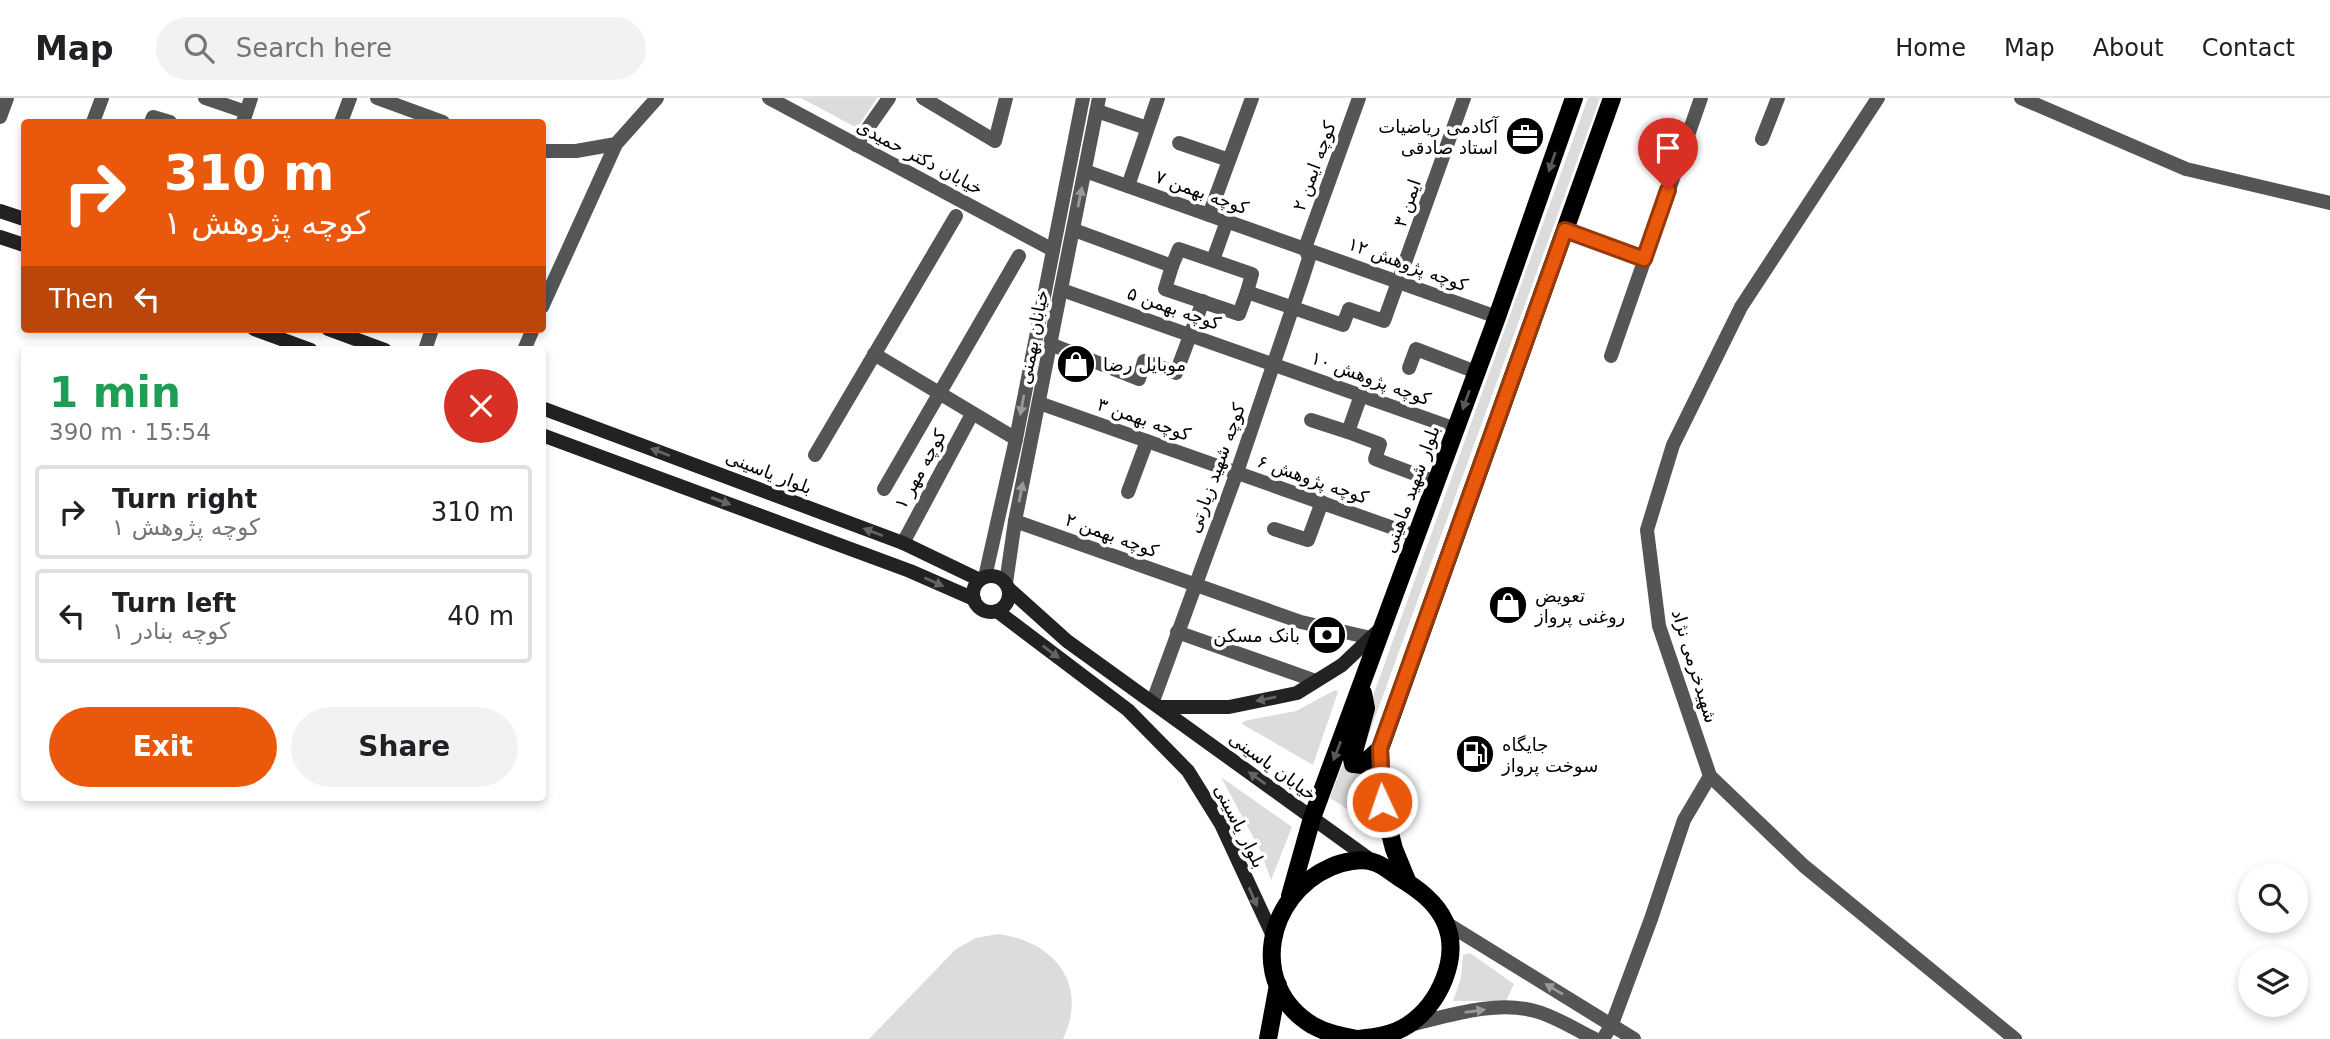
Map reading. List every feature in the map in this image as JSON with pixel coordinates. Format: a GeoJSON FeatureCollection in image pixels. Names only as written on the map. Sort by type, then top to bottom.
{"type":"FeatureCollection","features":[{"type":"Feature","properties":{"kind":"main road","name":"بلوار شهید ماهینی"},"geometry":{"type":"LineString","coordinates":[[1290,896],[1312,818],[1362,687],[1377,632],[1456,429],[1574,98]]}},
{"type":"Feature","properties":{"kind":"main road"},"geometry":{"type":"LineString","coordinates":[[1408,883],[1394,849],[1382,802],[1380,748],[1612,98]]}},
{"type":"Feature","properties":{"kind":"main road"},"geometry":{"type":"LineString","coordinates":[[0,211],[21,218]]}},
{"type":"Feature","properties":{"kind":"main road"},"geometry":{"type":"LineString","coordinates":[[0,237],[21,244]]}},
{"type":"Feature","properties":{"kind":"main road"},"geometry":{"type":"LineString","coordinates":[[265,333],[300,346]]}},
{"type":"Feature","properties":{"kind":"main road"},"geometry":{"type":"LineString","coordinates":[[339,333],[374,346]]}},
{"type":"Feature","properties":{"kind":"main road","name":"بلوار یاسینی"},"geometry":{"type":"LineString","coordinates":[[546,409],[903,543],[983,578]]}},
{"type":"Feature","properties":{"kind":"main road"},"geometry":{"type":"LineString","coordinates":[[546,436],[911,571],[974,599],[985,611],[997,611],[1006,605],[1007,586]]}},
{"type":"Feature","properties":{"kind":"main road"},"geometry":{"type":"LineString","coordinates":[[974,599],[974,589],[983,578],[997,576],[1067,641],[1157,704],[1229,707],[1297,692],[1342,665],[1377,632]]}},
{"type":"Feature","properties":{"kind":"main road","name":"بلوار یاسینی"},"geometry":{"type":"LineString","coordinates":[[997,611],[1128,710],[1188,771],[1220,824],[1273,936]]}},
{"type":"Feature","properties":{"kind":"main road"},"geometry":{"type":"LineString","coordinates":[[1362,687],[1366,708],[1352,759],[1353,764],[1362,765],[1380,748]]}},
{"type":"Feature","properties":{"kind":"main road","name":"خیابان یاسینی"},"geometry":{"type":"LineString","coordinates":[[1157,704],[1372,861]]}},
{"type":"Feature","properties":{"kind":"main road"},"geometry":{"type":"LineString","coordinates":[[1372,861],[1431,901],[1446,923],[1450,952],[1444,981],[1430,1006],[1408,1025],[1381,1038],[1357,1039],[1332,1035],[1310,1024],[1291,1006],[1278,985],[1272,961],[1273,936],[1279,915],[1290,896],[1312,875],[1341,863],[1372,861]]}},
{"type":"Feature","properties":{"kind":"main road"},"geometry":{"type":"LineString","coordinates":[[1268,1039],[1278,985]]}},
{"type":"Feature","properties":{"kind":"street"},"geometry":{"type":"LineString","coordinates":[[0,117],[7,98]]}},
{"type":"Feature","properties":{"kind":"street"},"geometry":{"type":"LineString","coordinates":[[94,119],[102,98]]}},
{"type":"Feature","properties":{"kind":"street"},"geometry":{"type":"LineString","coordinates":[[205,98],[244,117],[251,98]]}},
{"type":"Feature","properties":{"kind":"street"},"geometry":{"type":"LineString","coordinates":[[342,119],[350,98]]}},
{"type":"Feature","properties":{"kind":"street"},"geometry":{"type":"LineString","coordinates":[[377,98],[435,119]]}},
{"type":"Feature","properties":{"kind":"street"},"geometry":{"type":"LineString","coordinates":[[546,298],[616,144],[657,98]]}},
{"type":"Feature","properties":{"kind":"street","name":"خیابان دکتر حمیدی"},"geometry":{"type":"LineString","coordinates":[[769,98],[1052,250]]}},
{"type":"Feature","properties":{"kind":"street"},"geometry":{"type":"LineString","coordinates":[[856,145],[889,98]]}},
{"type":"Feature","properties":{"kind":"street"},"geometry":{"type":"LineString","coordinates":[[923,98],[995,141],[1006,98]]}},
{"type":"Feature","properties":{"kind":"street","name":"خیابان بهمنی"},"geometry":{"type":"LineString","coordinates":[[983,578],[1016,439],[1083,98]]}},
{"type":"Feature","properties":{"kind":"street"},"geometry":{"type":"LineString","coordinates":[[1128,186],[1157,98]]}},
{"type":"Feature","properties":{"kind":"street","name":"کوچه ایمن ۲"},"geometry":{"type":"LineString","coordinates":[[1305,248],[1359,98]]}},
{"type":"Feature","properties":{"kind":"street","name":"ایمن ۳"},"geometry":{"type":"LineString","coordinates":[[1292,309],[1343,325],[1349,309],[1384,321],[1464,98]]}},
{"type":"Feature","properties":{"kind":"street"},"geometry":{"type":"LineString","coordinates":[[1611,356],[1701,98]]}},
{"type":"Feature","properties":{"kind":"street"},"geometry":{"type":"LineString","coordinates":[[1762,139],[1778,98]]}},
{"type":"Feature","properties":{"kind":"street","name":"شهیدخرمی نژاد"},"geometry":{"type":"LineString","coordinates":[[1878,98],[1741,307],[1673,445],[1647,530],[1659,626],[1710,776],[1804,866],[2015,1039]]}},
{"type":"Feature","properties":{"kind":"street"},"geometry":{"type":"LineString","coordinates":[[2021,98],[2186,169],[2330,203]]}},
{"type":"Feature","properties":{"kind":"street"},"geometry":{"type":"LineString","coordinates":[[1209,215],[1247,99]]}},
{"type":"Feature","properties":{"kind":"street"},"geometry":{"type":"LineString","coordinates":[[1098,104],[1147,128]]}},
{"type":"Feature","properties":{"kind":"street","name":"خیابان بهمنی"},"geometry":{"type":"LineString","coordinates":[[1007,586],[1015,521],[1098,104]]}},
{"type":"Feature","properties":{"kind":"street"},"geometry":{"type":"LineString","coordinates":[[1180,143],[1229,160]]}},
{"type":"Feature","properties":{"kind":"street"},"geometry":{"type":"LineString","coordinates":[[546,151],[576,151],[616,144]]}},
{"type":"Feature","properties":{"kind":"street","name":"کوچه بهمن ۷"},"geometry":{"type":"LineString","coordinates":[[1085,171],[1305,248]]}},
{"type":"Feature","properties":{"kind":"street"},"geometry":{"type":"LineString","coordinates":[[815,455],[956,216]]}},
{"type":"Feature","properties":{"kind":"street"},"geometry":{"type":"LineString","coordinates":[[1213,260],[1227,221]]}},
{"type":"Feature","properties":{"kind":"street"},"geometry":{"type":"LineString","coordinates":[[1074,230],[1172,266]]}},
{"type":"Feature","properties":{"kind":"street"},"geometry":{"type":"LineString","coordinates":[[1565,230],[1644,259]]}},
{"type":"Feature","properties":{"kind":"street","name":"کوچه پژوهش ۱۲"},"geometry":{"type":"LineString","coordinates":[[1305,248],[1497,317]]}},
{"type":"Feature","properties":{"kind":"street","name":"کوچه شهید زیارتی"},"geometry":{"type":"LineString","coordinates":[[1157,704],[1177,632],[1237,472],[1310,258],[1305,248]]}},
{"type":"Feature","properties":{"kind":"street"},"geometry":{"type":"LineString","coordinates":[[1179,249],[1213,260],[1252,274],[1239,314],[1165,289],[1179,249]]}},
{"type":"Feature","properties":{"kind":"street"},"geometry":{"type":"LineString","coordinates":[[884,489],[1019,256]]}},
{"type":"Feature","properties":{"kind":"street","name":"کوچه بهمن ۵"},"geometry":{"type":"LineString","coordinates":[[1062,290],[1273,363]]}},
{"type":"Feature","properties":{"kind":"street"},"geometry":{"type":"LineString","coordinates":[[1247,292],[1292,309]]}},
{"type":"Feature","properties":{"kind":"street"},"geometry":{"type":"LineString","coordinates":[[1050,344],[1139,379],[1144,361],[1176,373],[1203,302]]}},
{"type":"Feature","properties":{"kind":"street"},"geometry":{"type":"LineString","coordinates":[[1409,368],[1416,349],[1476,373]]}},
{"type":"Feature","properties":{"kind":"street"},"geometry":{"type":"LineString","coordinates":[[874,354],[1016,439]]}},
{"type":"Feature","properties":{"kind":"street","name":"کوچه پژوهش ۱۰"},"geometry":{"type":"LineString","coordinates":[[1273,363],[1456,429]]}},
{"type":"Feature","properties":{"kind":"street"},"geometry":{"type":"LineString","coordinates":[[1348,432],[1361,395]]}},
{"type":"Feature","properties":{"kind":"street","name":"کوچه بهمن ۳"},"geometry":{"type":"LineString","coordinates":[[1039,403],[1237,472]]}},
{"type":"Feature","properties":{"kind":"street","name":"کوچه مهر ۱"},"geometry":{"type":"LineString","coordinates":[[903,543],[972,414]]}},
{"type":"Feature","properties":{"kind":"street"},"geometry":{"type":"LineString","coordinates":[[1311,420],[1380,444],[1375,459],[1436,482]]}},
{"type":"Feature","properties":{"kind":"street"},"geometry":{"type":"LineString","coordinates":[[1128,492],[1147,441]]}},
{"type":"Feature","properties":{"kind":"street","name":"کوچه پژوهش ۶"},"geometry":{"type":"LineString","coordinates":[[1237,472],[1416,536]]}},
{"type":"Feature","properties":{"kind":"street"},"geometry":{"type":"LineString","coordinates":[[1274,529],[1308,540],[1322,502]]}},
{"type":"Feature","properties":{"kind":"street","name":"کوچه بهمن ۲"},"geometry":{"type":"LineString","coordinates":[[1015,521],[1301,622],[1377,632]]}},
{"type":"Feature","properties":{"kind":"street"},"geometry":{"type":"LineString","coordinates":[[1177,632],[1316,681]]}},
{"type":"Feature","properties":{"kind":"street"},"geometry":{"type":"LineString","coordinates":[[1603,1039],[1612,1024],[1651,919],[1684,820],[1710,776]]}},
{"type":"Feature","properties":{"kind":"street"},"geometry":{"type":"LineString","coordinates":[[1446,923],[1634,1039]]}},
{"type":"Feature","properties":{"kind":"street"},"geometry":{"type":"LineString","coordinates":[[1408,1025],[1457,1013],[1511,1007],[1535,1011],[1595,1039]]}},
{"type":"Feature","properties":{"kind":"shaded area"},"geometry":{"type":"Polygon","coordinates":[[[801,98],[877,98],[857,128],[801,98]]]}},
{"type":"Feature","properties":{"kind":"shaded area"},"geometry":{"type":"Polygon","coordinates":[[[1588,98],[1600,98],[1360,759],[1373,696],[1588,98]]]}},
{"type":"Feature","properties":{"kind":"shaded area"},"geometry":{"type":"Polygon","coordinates":[[[1335,690],[1338,692],[1313,765],[1242,724],[1244,721],[1296,711],[1335,690]]]}},
{"type":"Feature","properties":{"kind":"shaded area"},"geometry":{"type":"Polygon","coordinates":[[[1343,763],[1354,774],[1367,773],[1374,826],[1330,798],[1343,763]]]}},
{"type":"Feature","properties":{"kind":"shaded area"},"geometry":{"type":"Polygon","coordinates":[[[1221,777],[1292,827],[1271,880],[1260,850],[1221,777]]]}},
{"type":"Feature","properties":{"kind":"shaded area"},"geometry":{"type":"Polygon","coordinates":[[[998,934],[1018,938],[1035,946],[1061,968],[1069,983],[1072,1000],[1070,1019],[1063,1039],[869,1039],[956,949],[976,938],[998,934]]]}},
{"type":"Feature","properties":{"kind":"shaded area"},"geometry":{"type":"Polygon","coordinates":[[[1470,953],[1514,984],[1506,1001],[1453,1001],[1461,978],[1463,955],[1470,953]]]}},
{"type":"Feature","properties":{"kind":"place","name":"آکادمی ریاضیات استاد صادقی"},"geometry":{"type":"Point","coordinates":[1525,136]}},
{"type":"Feature","properties":{"kind":"place","name":"موبایل رضا"},"geometry":{"type":"Point","coordinates":[1076,364]}},
{"type":"Feature","properties":{"kind":"place","name":"تعویض روغنی پرواز"},"geometry":{"type":"Point","coordinates":[1508,605]}},
{"type":"Feature","properties":{"kind":"place","name":"بانک مسکن"},"geometry":{"type":"Point","coordinates":[1327,635]}},
{"type":"Feature","properties":{"kind":"place","name":"جایگاه سوخت پرواز"},"geometry":{"type":"Point","coordinates":[1475,754]}},
{"type":"Feature","properties":{"kind":"route"},"geometry":{"type":"LineString","coordinates":[[1382,802],[1380,748],[1565,230],[1644,259],[1668,190]]}}]}
